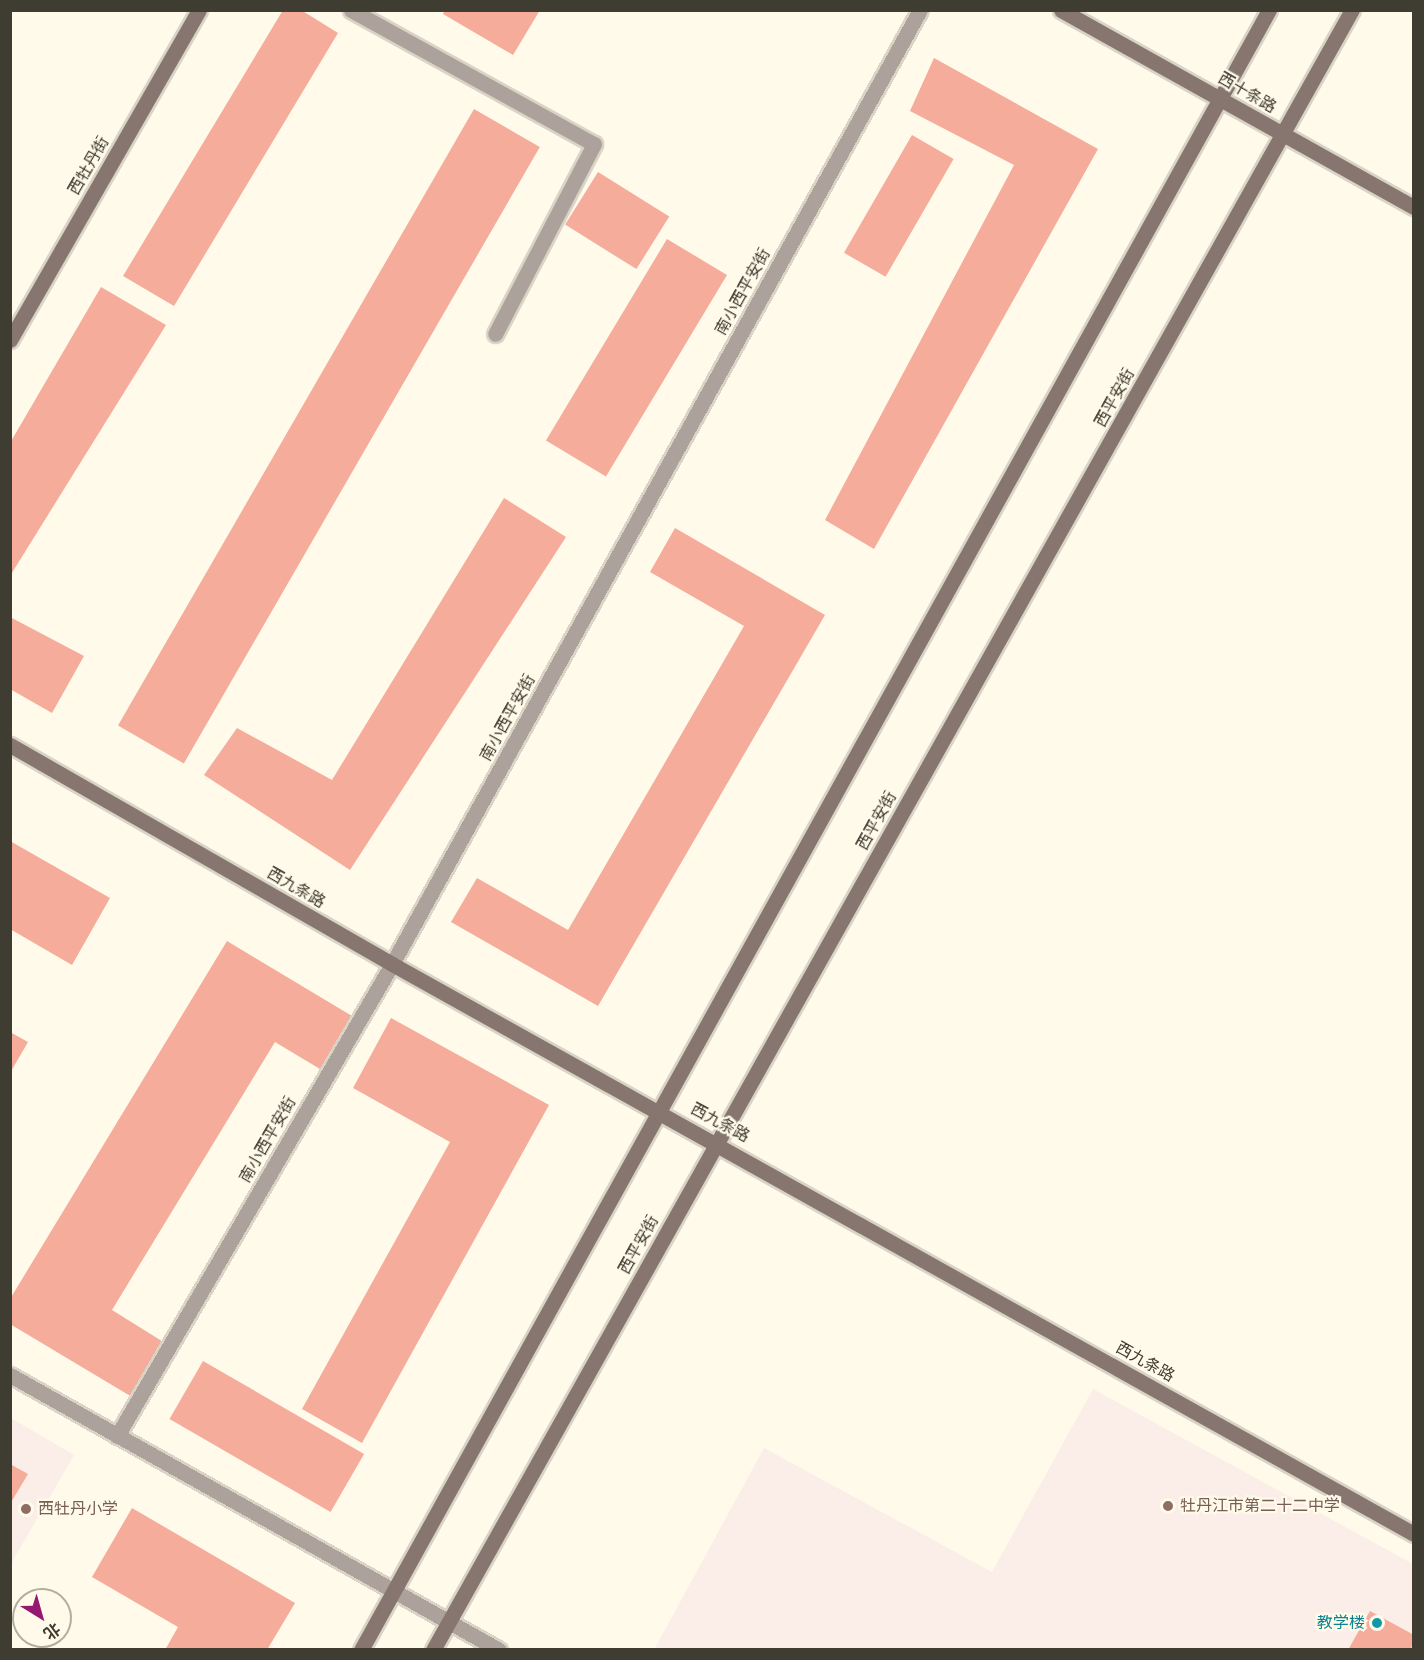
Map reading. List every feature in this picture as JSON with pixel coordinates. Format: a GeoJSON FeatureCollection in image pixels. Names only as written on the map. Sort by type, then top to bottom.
{"type":"FeatureCollection","features":[{"type":"Feature","properties":{"kind":"main road","name":"西牡丹街"},"geometry":{"type":"LineString","coordinates":[[10,340],[199,10]]}},
{"type":"Feature","properties":{"kind":"main road","name":"西十条路"},"geometry":{"type":"LineString","coordinates":[[1061,10],[1413,207]]}},
{"type":"Feature","properties":{"kind":"main road"},"geometry":{"type":"LineString","coordinates":[[361,1650],[657,1111],[1269,10]]}},
{"type":"Feature","properties":{"kind":"main road","name":"西平安街"},"geometry":{"type":"LineString","coordinates":[[433,1650],[1352,10]]}},
{"type":"Feature","properties":{"kind":"main road","name":"西九条路"},"geometry":{"type":"LineString","coordinates":[[10,745],[392,964],[657,1111],[717,1141],[1413,1534]]}},
{"type":"Feature","properties":{"kind":"street"},"geometry":{"type":"LineString","coordinates":[[351,10],[594,144],[495,334]]}},
{"type":"Feature","properties":{"kind":"street","name":"南小西平安街"},"geometry":{"type":"LineString","coordinates":[[117,1436],[392,964],[920,10]]}},
{"type":"Feature","properties":{"kind":"street"},"geometry":{"type":"LineString","coordinates":[[10,1375],[499,1650]]}},
{"type":"Feature","properties":{"kind":"shaded area","name":"牡丹江市第二十二中学"},"geometry":{"type":"Polygon","coordinates":[[[1093,1389],[1413,1564],[1413,1649],[654,1650],[764,1448],[992,1572],[1093,1389]]]}},
{"type":"Feature","properties":{"kind":"shaded area","name":"西牡丹小学"},"geometry":{"type":"Polygon","coordinates":[[[11,1418],[74,1455],[11,1564],[11,1418]]]}},
{"type":"Feature","properties":{"kind":"building"},"geometry":{"type":"Polygon","coordinates":[[[283,10],[301,10],[338,33],[174,306],[123,276],[283,10]]]}},
{"type":"Feature","properties":{"kind":"building"},"geometry":{"type":"Polygon","coordinates":[[[445,10],[540,10],[513,55],[443,14],[445,10]]]}},
{"type":"Feature","properties":{"kind":"building"},"geometry":{"type":"Polygon","coordinates":[[[934,58],[1098,149],[874,549],[825,520],[1014,165],[910,111],[934,58]]]}},
{"type":"Feature","properties":{"kind":"building"},"geometry":{"type":"Polygon","coordinates":[[[474,109],[540,147],[184,764],[118,726],[474,109]]]}},
{"type":"Feature","properties":{"kind":"building"},"geometry":{"type":"Polygon","coordinates":[[[912,135],[954,159],[886,277],[844,253],[912,135]]]}},
{"type":"Feature","properties":{"kind":"building"},"geometry":{"type":"Polygon","coordinates":[[[598,172],[669,217],[636,269],[565,225],[598,172]]]}},
{"type":"Feature","properties":{"kind":"building"},"geometry":{"type":"Polygon","coordinates":[[[667,239],[727,275],[606,476],[546,440],[667,239]]]}},
{"type":"Feature","properties":{"kind":"building"},"geometry":{"type":"Polygon","coordinates":[[[101,287],[166,325],[10,576],[10,443],[101,287]]]}},
{"type":"Feature","properties":{"kind":"building"},"geometry":{"type":"Polygon","coordinates":[[[504,498],[566,537],[350,870],[204,775],[237,728],[332,780],[504,498]]]}},
{"type":"Feature","properties":{"kind":"building"},"geometry":{"type":"Polygon","coordinates":[[[675,528],[825,615],[598,1006],[451,922],[477,878],[568,930],[744,626],[650,572],[675,528]]]}},
{"type":"Feature","properties":{"kind":"building"},"geometry":{"type":"Polygon","coordinates":[[[10,617],[84,656],[52,713],[10,689],[10,617]]]}},
{"type":"Feature","properties":{"kind":"building"},"geometry":{"type":"Polygon","coordinates":[[[10,841],[110,898],[72,965],[10,929],[10,841]]]}},
{"type":"Feature","properties":{"kind":"building"},"geometry":{"type":"Polygon","coordinates":[[[227,941],[352,1016],[320,1069],[275,1042],[112,1310],[165,1343],[132,1397],[10,1324],[10,1299],[227,941]]]}},
{"type":"Feature","properties":{"kind":"building"},"geometry":{"type":"Polygon","coordinates":[[[391,1018],[549,1105],[362,1443],[302,1409],[450,1142],[353,1088],[391,1018]]]}},
{"type":"Feature","properties":{"kind":"building"},"geometry":{"type":"Polygon","coordinates":[[[10,1032],[28,1042],[10,1073],[10,1032]]]}},
{"type":"Feature","properties":{"kind":"building"},"geometry":{"type":"Polygon","coordinates":[[[203,1361],[364,1454],[331,1512],[170,1419],[203,1361]]]}},
{"type":"Feature","properties":{"kind":"building"},"geometry":{"type":"Polygon","coordinates":[[[10,1464],[28,1474],[10,1504],[10,1464]]]}},
{"type":"Feature","properties":{"kind":"building"},"geometry":{"type":"Polygon","coordinates":[[[132,1508],[295,1603],[267,1650],[165,1650],[178,1627],[92,1577],[132,1508]]]}},
{"type":"Feature","properties":{"kind":"building","name":"教学楼"},"geometry":{"type":"Polygon","coordinates":[[[1370,1611],[1414,1635],[1411,1650],[1348,1650],[1370,1611]]]}},
{"type":"Feature","properties":{"kind":"place","name":"牡丹江市第二十二中学"},"geometry":{"type":"Point","coordinates":[1168,1506]}},
{"type":"Feature","properties":{"kind":"place","name":"西牡丹小学"},"geometry":{"type":"Point","coordinates":[26,1509]}},
{"type":"Feature","properties":{"kind":"place","name":"教学楼"},"geometry":{"type":"Point","coordinates":[1377,1623]}}]}
